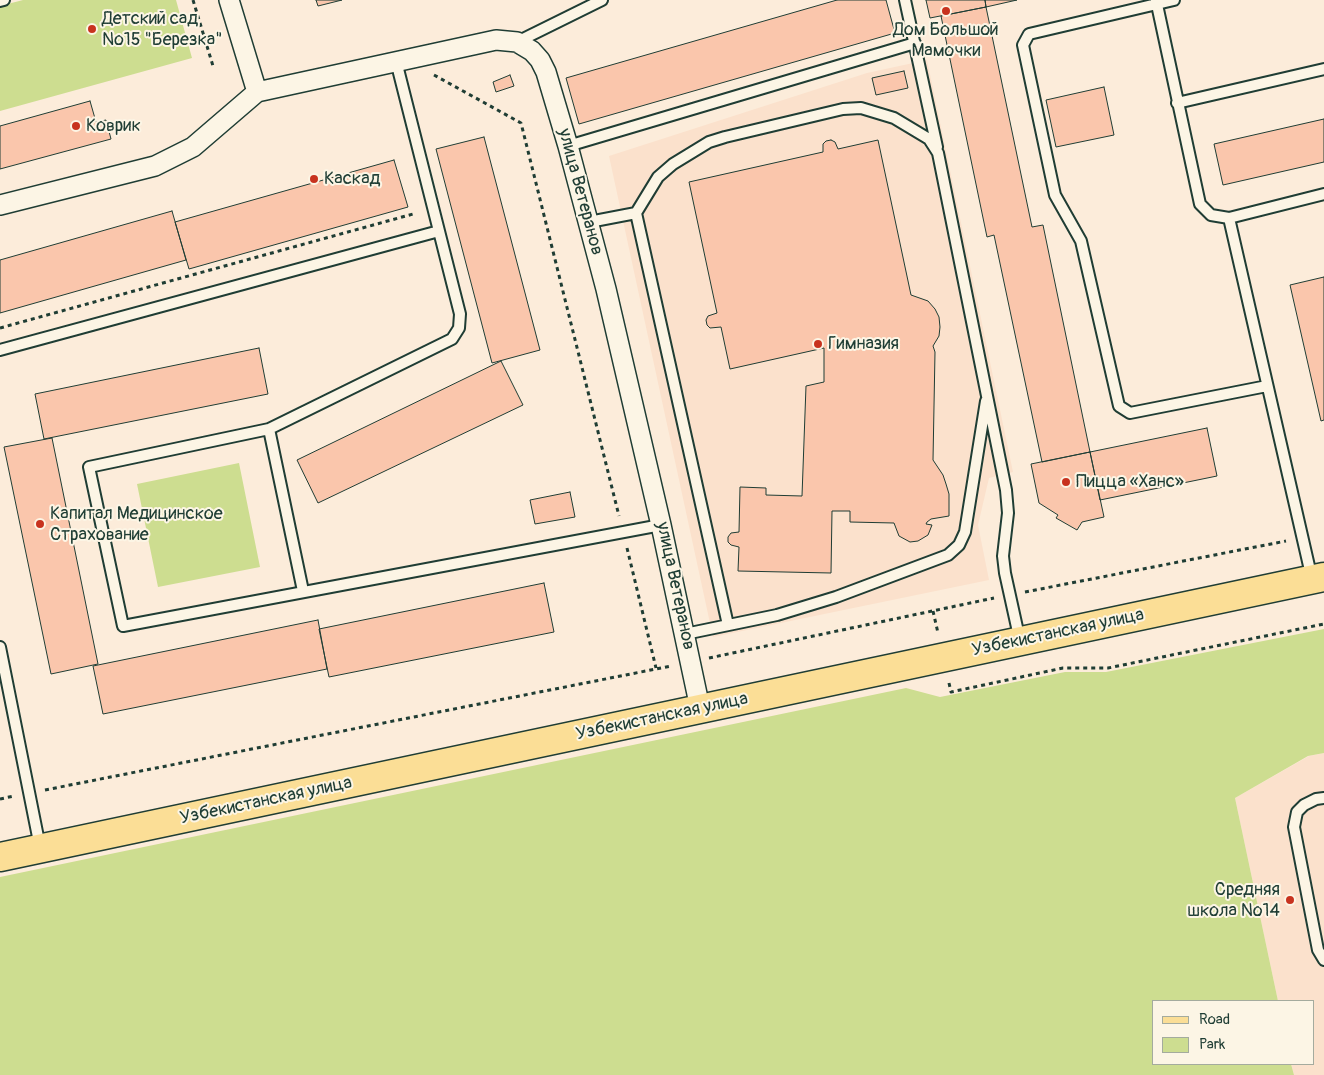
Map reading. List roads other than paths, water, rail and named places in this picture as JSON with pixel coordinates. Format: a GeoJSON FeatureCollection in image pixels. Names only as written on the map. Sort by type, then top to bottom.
{"type":"FeatureCollection","features":[{"type":"Feature","properties":{"kind":"main road","name":"Узбекистанская улица"},"geometry":{"type":"LineString","coordinates":[[0,857],[1318,578]]}},
{"type":"Feature","properties":{"kind":"street"},"geometry":{"type":"LineString","coordinates":[[229,0],[257,92]]}},
{"type":"Feature","properties":{"kind":"street"},"geometry":{"type":"LineString","coordinates":[[0,204],[155,166],[193,147],[257,92],[496,40],[517,42]]}},
{"type":"Feature","properties":{"kind":"street","name":"улица Ветеранов"},"geometry":{"type":"LineString","coordinates":[[517,42],[532,51],[540,60],[546,72],[589,222],[631,392],[700,708]]}},
{"type":"Feature","properties":{"kind":"lane"},"geometry":{"type":"LineString","coordinates":[[0,1],[4,0]]}},
{"type":"Feature","properties":{"kind":"lane"},"geometry":{"type":"LineString","coordinates":[[517,42],[602,0]]}},
{"type":"Feature","properties":{"kind":"lane"},"geometry":{"type":"LineString","coordinates":[[905,0],[938,153],[1008,502],[1003,556],[1020,642]]}},
{"type":"Feature","properties":{"kind":"lane"},"geometry":{"type":"LineString","coordinates":[[1174,0],[1156,2],[1029,34],[1023,46],[1055,195],[1081,241],[1119,406],[1130,413],[1267,386]]}},
{"type":"Feature","properties":{"kind":"lane"},"geometry":{"type":"LineString","coordinates":[[1156,2],[1200,204],[1211,215],[1229,218],[1324,194]]}},
{"type":"Feature","properties":{"kind":"lane"},"geometry":{"type":"LineString","coordinates":[[568,146],[915,43]]}},
{"type":"Feature","properties":{"kind":"lane"},"geometry":{"type":"LineString","coordinates":[[400,60],[460,314],[460,328],[452,339],[269,429],[89,467],[123,626],[661,525]]}},
{"type":"Feature","properties":{"kind":"lane"},"geometry":{"type":"LineString","coordinates":[[1177,103],[1324,69]]}},
{"type":"Feature","properties":{"kind":"lane"},"geometry":{"type":"LineString","coordinates":[[728,625],[636,213],[658,177],[673,164],[709,142],[842,109],[861,108],[894,118],[929,139],[938,153]]}},
{"type":"Feature","properties":{"kind":"lane"},"geometry":{"type":"LineString","coordinates":[[589,222],[636,213]]}},
{"type":"Feature","properties":{"kind":"lane"},"geometry":{"type":"LineString","coordinates":[[1229,218],[1302,538],[1318,578]]}},
{"type":"Feature","properties":{"kind":"lane"},"geometry":{"type":"LineString","coordinates":[[0,350],[439,231]]}},
{"type":"Feature","properties":{"kind":"lane"},"geometry":{"type":"LineString","coordinates":[[685,634],[777,615],[836,597],[948,555],[959,546],[965,532],[987,392]]}},
{"type":"Feature","properties":{"kind":"lane"},"geometry":{"type":"LineString","coordinates":[[269,429],[303,591]]}},
{"type":"Feature","properties":{"kind":"lane"},"geometry":{"type":"LineString","coordinates":[[0,651],[40,849]]}},
{"type":"Feature","properties":{"kind":"lane"},"geometry":{"type":"LineString","coordinates":[[1324,798],[1304,804],[1297,812],[1294,827],[1318,950],[1324,960]]}},
{"type":"Feature","properties":{"kind":"place","name":"Дом Большой Мамочки"},"geometry":{"type":"Point","coordinates":[946,11]}},
{"type":"Feature","properties":{"kind":"place","name":"Детский сад №15 \"Березка\""},"geometry":{"type":"Point","coordinates":[92,29]}},
{"type":"Feature","properties":{"kind":"place","name":"Коврик"},"geometry":{"type":"Point","coordinates":[76,126]}},
{"type":"Feature","properties":{"kind":"place","name":"Каскад"},"geometry":{"type":"Point","coordinates":[314,179]}},
{"type":"Feature","properties":{"kind":"place","name":"Гимназия"},"geometry":{"type":"Point","coordinates":[818,344]}},
{"type":"Feature","properties":{"kind":"place","name":"Пицца «Ханс»"},"geometry":{"type":"Point","coordinates":[1066,482]}},
{"type":"Feature","properties":{"kind":"place","name":"Капитал Медицинское Страхование"},"geometry":{"type":"Point","coordinates":[40,524]}},
{"type":"Feature","properties":{"kind":"place","name":"Средняя школа №14"},"geometry":{"type":"Point","coordinates":[1290,900]}}]}
